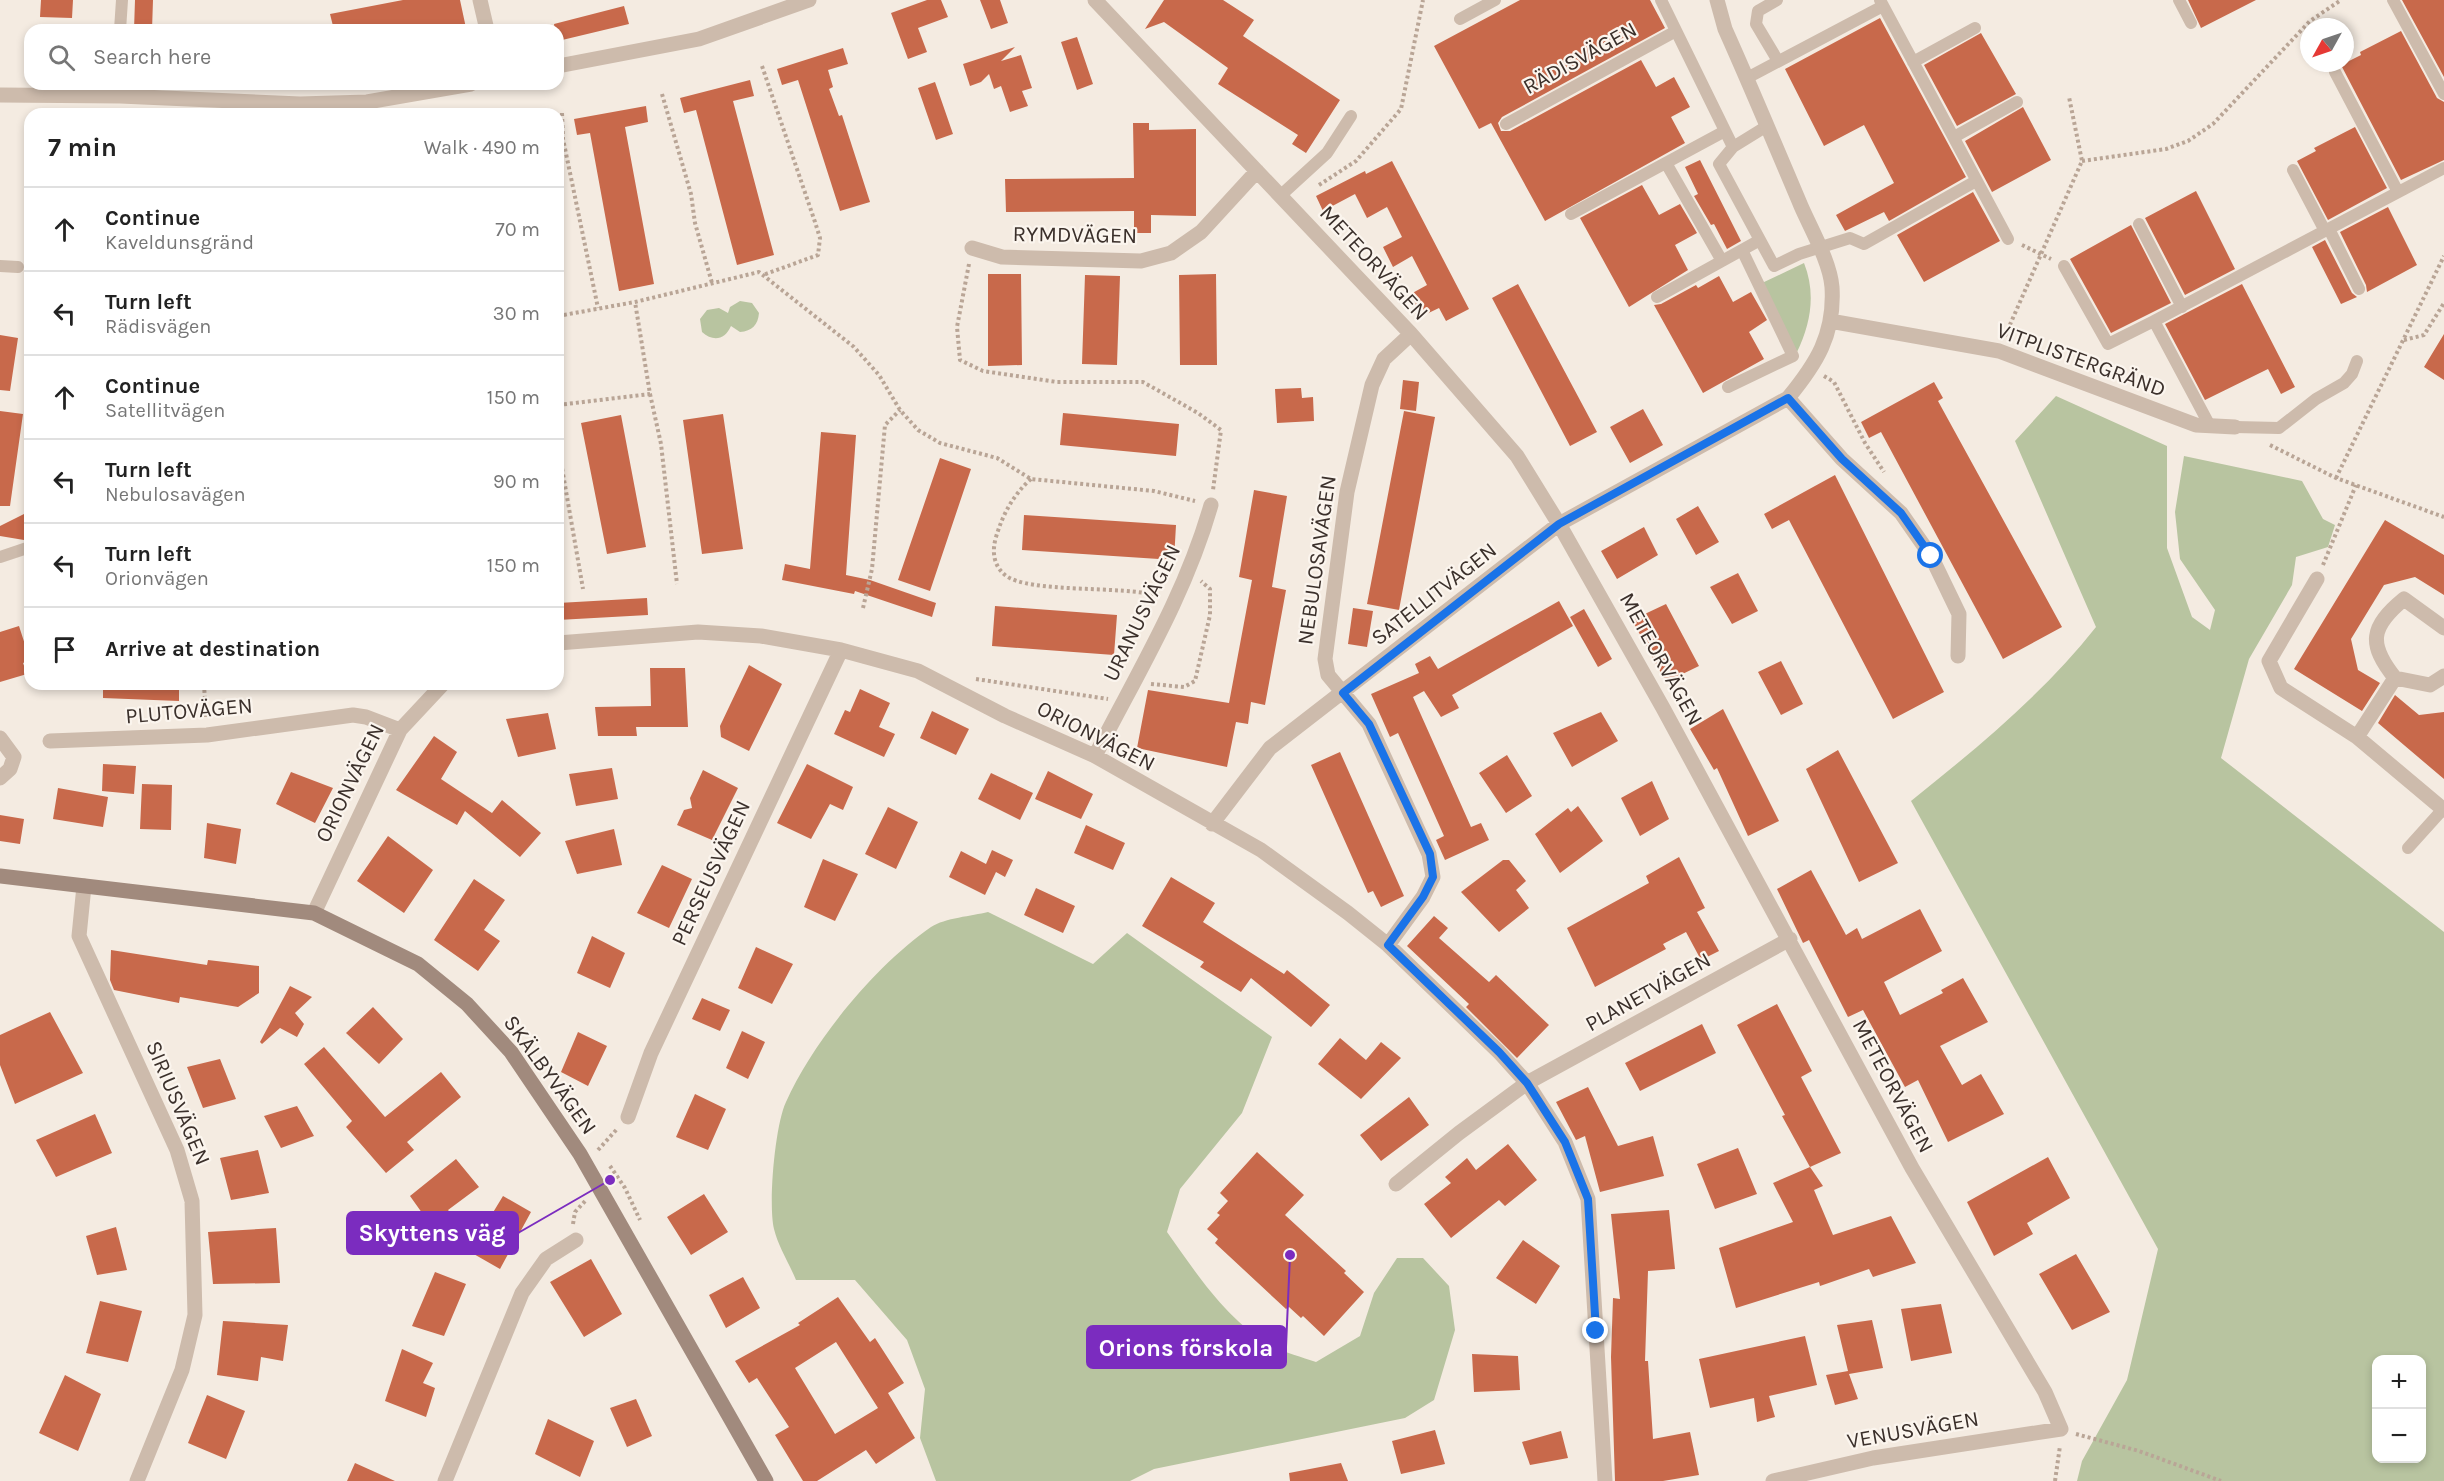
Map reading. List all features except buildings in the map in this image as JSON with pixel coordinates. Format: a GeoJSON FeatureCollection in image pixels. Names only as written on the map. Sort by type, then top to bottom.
{"type":"FeatureCollection","features":[{"type":"Feature","properties":{"kind":"street"},"geometry":{"type":"LineString","coordinates":[[480,0],[485,24]]}},
{"type":"Feature","properties":{"kind":"street"},"geometry":{"type":"LineString","coordinates":[[564,65],[699,39],[809,0]]}},
{"type":"Feature","properties":{"kind":"street"},"geometry":{"type":"LineString","coordinates":[[1717,0],[1725,29],[1819,248],[1832,286],[1830,321],[1822,351],[1812,369],[1788,398],[1842,459],[1901,513],[1931,556],[1959,614],[1958,656]]}},
{"type":"Feature","properties":{"kind":"street","name":"METEORVÄGEN"},"geometry":{"type":"LineString","coordinates":[[1097,1],[1411,334],[1517,456],[1559,524],[1790,939],[1912,1168],[2046,1392],[2061,1429]]}},
{"type":"Feature","properties":{"kind":"street"},"geometry":{"type":"LineString","coordinates":[[0,95],[120,90],[300,104],[368,102],[437,90]]}},
{"type":"Feature","properties":{"kind":"street","name":"RYMDVÄGEN"},"geometry":{"type":"LineString","coordinates":[[972,248],[1002,257],[1141,261],[1170,254],[1201,232],[1257,171]]}},
{"type":"Feature","properties":{"kind":"street","name":"VITPLISTERGRÄND"},"geometry":{"type":"LineString","coordinates":[[1830,321],[1999,351],[2196,425],[2235,427]]}},
{"type":"Feature","properties":{"kind":"street","name":"NEBULOSAVÄGEN"},"geometry":{"type":"LineString","coordinates":[[1388,945],[1423,897],[1433,877],[1430,854],[1369,724],[1328,675],[1325,659],[1347,492],[1372,385],[1384,359],[1411,334]]}},
{"type":"Feature","properties":{"kind":"street","name":"SATELLITVÄGEN"},"geometry":{"type":"LineString","coordinates":[[1212,824],[1270,748],[1559,524],[1788,398]]}},
{"type":"Feature","properties":{"kind":"street","name":"URANUSVÄGEN"},"geometry":{"type":"LineString","coordinates":[[1095,756],[1177,601],[1211,505]]}},
{"type":"Feature","properties":{"kind":"street"},"geometry":{"type":"LineString","coordinates":[[2317,579],[2269,661],[2281,688],[2357,737],[2444,809]]}},
{"type":"Feature","properties":{"kind":"street"},"geometry":{"type":"LineString","coordinates":[[2444,628],[2404,600],[2385,615],[2374,639],[2380,659],[2395,678],[2430,685],[2444,676]]}},
{"type":"Feature","properties":{"kind":"street","name":"ORIONVÄGEN"},"geometry":{"type":"LineString","coordinates":[[564,643],[698,632],[761,636],[841,650],[918,670],[1005,716],[1095,756],[1261,850],[1388,945],[1462,1015],[1527,1083],[1565,1142],[1588,1199],[1605,1481]]}},
{"type":"Feature","properties":{"kind":"street","name":"PERSEUSVÄGEN"},"geometry":{"type":"LineString","coordinates":[[628,1117],[651,1053],[841,650]]}},
{"type":"Feature","properties":{"kind":"street"},"geometry":{"type":"LineString","coordinates":[[2357,737],[2395,678]]}},
{"type":"Feature","properties":{"kind":"street","name":"ORIONVÄGEN"},"geometry":{"type":"LineString","coordinates":[[314,913],[400,730],[437,690]]}},
{"type":"Feature","properties":{"kind":"street","name":"PLUTOVÄGEN"},"geometry":{"type":"LineString","coordinates":[[50,741],[207,735],[353,716],[366,717],[400,730]]}},
{"type":"Feature","properties":{"kind":"street"},"geometry":{"type":"LineString","coordinates":[[0,738],[14,757],[10,769],[0,778]]}},
{"type":"Feature","properties":{"kind":"street","name":"SKÄLBYVÄGEN"},"geometry":{"type":"LineString","coordinates":[[0,876],[314,913],[418,964],[467,1004],[511,1052],[580,1154],[766,1481]]}},
{"type":"Feature","properties":{"kind":"street","name":"SIRIUSVÄGEN"},"geometry":{"type":"LineString","coordinates":[[84,886],[80,936],[177,1150],[192,1201],[195,1315],[182,1370],[137,1481]]}},
{"type":"Feature","properties":{"kind":"street","name":"PLANETVÄGEN"},"geometry":{"type":"LineString","coordinates":[[1527,1083],[1790,939]]}},
{"type":"Feature","properties":{"kind":"street"},"geometry":{"type":"LineString","coordinates":[[1396,1184],[1458,1133],[1527,1083]]}},
{"type":"Feature","properties":{"kind":"street"},"geometry":{"type":"LineString","coordinates":[[445,1481],[522,1293],[546,1259],[576,1239]]}},
{"type":"Feature","properties":{"kind":"street","name":"VENUSVÄGEN"},"geometry":{"type":"LineString","coordinates":[[1773,1481],[1873,1458],[2061,1429]]}},
{"type":"Feature","properties":{"kind":"lane"},"geometry":{"type":"LineString","coordinates":[[120,24],[122,0]]}},
{"type":"Feature","properties":{"kind":"lane"},"geometry":{"type":"LineString","coordinates":[[1460,19],[1496,0]]}},
{"type":"Feature","properties":{"kind":"lane"},"geometry":{"type":"LineString","coordinates":[[1661,0],[1733,147]]}},
{"type":"Feature","properties":{"kind":"lane"},"geometry":{"type":"LineString","coordinates":[[1777,0],[1758,11],[1756,24],[1778,61]]}},
{"type":"Feature","properties":{"kind":"lane"},"geometry":{"type":"LineString","coordinates":[[2180,0],[2191,23]]}},
{"type":"Feature","properties":{"kind":"lane"},"geometry":{"type":"LineString","coordinates":[[2393,0],[2444,94]]}},
{"type":"Feature","properties":{"kind":"lane"},"geometry":{"type":"LineString","coordinates":[[1747,78],[1881,3],[2008,239]]}},
{"type":"Feature","properties":{"kind":"lane"},"geometry":{"type":"LineString","coordinates":[[1913,62],[1974,28]]}},
{"type":"Feature","properties":{"kind":"lane","name":"RÄDISVÄGEN"},"geometry":{"type":"LineString","coordinates":[[1506,124],[1676,31]]}},
{"type":"Feature","properties":{"kind":"lane"},"geometry":{"type":"LineString","coordinates":[[2335,72],[2398,192]]}},
{"type":"Feature","properties":{"kind":"lane"},"geometry":{"type":"LineString","coordinates":[[1953,137],[2017,102]]}},
{"type":"Feature","properties":{"kind":"lane"},"geometry":{"type":"LineString","coordinates":[[1280,196],[1327,153],[1351,116]]}},
{"type":"Feature","properties":{"kind":"lane"},"geometry":{"type":"LineString","coordinates":[[1767,126],[1733,147],[1719,164],[1774,266],[1850,238],[1864,244],[1976,181]]}},
{"type":"Feature","properties":{"kind":"lane"},"geometry":{"type":"LineString","coordinates":[[1571,214],[1725,131]]}},
{"type":"Feature","properties":{"kind":"lane"},"geometry":{"type":"LineString","coordinates":[[1666,163],[1722,261]]}},
{"type":"Feature","properties":{"kind":"lane","name":"VITPLISTERGRÄND"},"geometry":{"type":"LineString","coordinates":[[2064,266],[2108,344],[2444,168]]}},
{"type":"Feature","properties":{"kind":"lane"},"geometry":{"type":"LineString","coordinates":[[2293,170],[2359,289]]}},
{"type":"Feature","properties":{"kind":"lane"},"geometry":{"type":"LineString","coordinates":[[2139,224],[2182,307]]}},
{"type":"Feature","properties":{"kind":"lane"},"geometry":{"type":"LineString","coordinates":[[1657,297],[1760,240]]}},
{"type":"Feature","properties":{"kind":"lane"},"geometry":{"type":"LineString","coordinates":[[1728,387],[1793,356],[1742,250]]}},
{"type":"Feature","properties":{"kind":"lane"},"geometry":{"type":"LineString","coordinates":[[0,266],[18,267]]}},
{"type":"Feature","properties":{"kind":"lane","name":"VITPLISTERGRÄND"},"geometry":{"type":"LineString","coordinates":[[2154,321],[2210,426]]}},
{"type":"Feature","properties":{"kind":"lane","name":"VITPLISTERGRÄND"},"geometry":{"type":"LineString","coordinates":[[2235,427],[2279,428],[2316,399],[2344,383],[2352,374],[2357,361]]}},
{"type":"Feature","properties":{"kind":"lane"},"geometry":{"type":"LineString","coordinates":[[0,557],[24,549]]}},
{"type":"Feature","properties":{"kind":"lane"},"geometry":{"type":"LineString","coordinates":[[2408,849],[2444,809]]}},
{"type":"Feature","properties":{"kind":"path"},"geometry":{"type":"LineString","coordinates":[[1317,186],[1356,161],[1401,109],[1423,0]]}},
{"type":"Feature","properties":{"kind":"path"},"geometry":{"type":"LineString","coordinates":[[2082,161],[2166,149],[2188,141],[2213,124],[2310,21],[2341,0]]}},
{"type":"Feature","properties":{"kind":"path"},"geometry":{"type":"LineString","coordinates":[[762,66],[815,222],[820,248],[818,255],[763,275]]}},
{"type":"Feature","properties":{"kind":"path"},"geometry":{"type":"LineString","coordinates":[[662,94],[691,194],[695,223],[712,283]]}},
{"type":"Feature","properties":{"kind":"path"},"geometry":{"type":"LineString","coordinates":[[1999,351],[2082,161],[2069,97]]}},
{"type":"Feature","properties":{"kind":"path"},"geometry":{"type":"LineString","coordinates":[[564,153],[598,308]]}},
{"type":"Feature","properties":{"kind":"path"},"geometry":{"type":"LineString","coordinates":[[2008,239],[2064,266]]}},
{"type":"Feature","properties":{"kind":"path"},"geometry":{"type":"LineString","coordinates":[[564,315],[635,302],[759,272],[854,347],[879,375],[900,410],[918,430],[940,443],[997,458],[1031,479],[1154,491],[1211,505],[1221,430],[1157,389],[1143,382],[1057,382],[983,371],[960,360],[957,327],[972,248]]}},
{"type":"Feature","properties":{"kind":"path"},"geometry":{"type":"LineString","coordinates":[[2336,478],[2444,256]]}},
{"type":"Feature","properties":{"kind":"path"},"geometry":{"type":"LineString","coordinates":[[635,302],[650,394],[661,444],[677,584]]}},
{"type":"Feature","properties":{"kind":"path"},"geometry":{"type":"LineString","coordinates":[[2404,340],[2424,335],[2444,303]]}},
{"type":"Feature","properties":{"kind":"path"},"geometry":{"type":"LineString","coordinates":[[1812,369],[1834,382],[1888,482]]}},
{"type":"Feature","properties":{"kind":"path"},"geometry":{"type":"LineString","coordinates":[[564,404],[650,394]]}},
{"type":"Feature","properties":{"kind":"path"},"geometry":{"type":"LineString","coordinates":[[863,608],[872,569],[885,425],[900,410]]}},
{"type":"Feature","properties":{"kind":"path"},"geometry":{"type":"LineString","coordinates":[[2265,442],[2336,478],[2444,517]]}},
{"type":"Feature","properties":{"kind":"path"},"geometry":{"type":"LineString","coordinates":[[1031,479],[1011,500],[995,541],[994,557],[997,567],[1006,576],[1017,581],[1052,586],[1149,593],[1177,601]]}},
{"type":"Feature","properties":{"kind":"path"},"geometry":{"type":"LineString","coordinates":[[564,480],[583,589]]}},
{"type":"Feature","properties":{"kind":"path"},"geometry":{"type":"LineString","coordinates":[[2317,579],[2356,485]]}},
{"type":"Feature","properties":{"kind":"path"},"geometry":{"type":"LineString","coordinates":[[1136,679],[1158,686],[1184,687],[1195,681],[1210,615],[1210,589],[1189,572]]}},
{"type":"Feature","properties":{"kind":"path"},"geometry":{"type":"LineString","coordinates":[[975,679],[1123,701]]}},
{"type":"Feature","properties":{"kind":"path"},"geometry":{"type":"LineString","coordinates":[[204,690],[207,735]]}},
{"type":"Feature","properties":{"kind":"path"},"geometry":{"type":"LineString","coordinates":[[598,1150],[628,1117]]}},
{"type":"Feature","properties":{"kind":"path"},"geometry":{"type":"LineString","coordinates":[[593,1142],[625,1188],[644,1229]]}},
{"type":"Feature","properties":{"kind":"path"},"geometry":{"type":"LineString","coordinates":[[576,1239],[573,1224],[575,1212],[587,1200]]}},
{"type":"Feature","properties":{"kind":"path"},"geometry":{"type":"LineString","coordinates":[[2055,1481],[2061,1429],[2139,1451],[2221,1481]]}},
{"type":"Feature","properties":{"kind":"green space"},"geometry":{"type":"Polygon","coordinates":[[[1804,263],[1811,297],[1809,319],[1797,352],[1762,283],[1804,263]]]}},
{"type":"Feature","properties":{"kind":"green space"},"geometry":{"type":"Polygon","coordinates":[[[740,301],[752,303],[759,313],[754,327],[740,332],[731,326],[722,337],[718,338],[710,337],[702,332],[700,319],[707,310],[719,308],[728,313],[730,307],[740,301]]]}},
{"type":"Feature","properties":{"kind":"green space"},"geometry":{"type":"Polygon","coordinates":[[[2056,396],[2167,446],[2167,548],[2192,617],[2210,630],[2215,610],[2180,559],[2175,512],[2184,456],[2302,481],[2323,519],[2335,525],[2328,547],[2296,557],[2292,585],[2249,659],[2221,758],[2444,932],[2444,1481],[2077,1481],[2082,1461],[2127,1380],[2158,1249],[1911,801],[2032,698],[2076,652],[2096,627],[2015,441],[2056,396]]]}},
{"type":"Feature","properties":{"kind":"green space"},"geometry":{"type":"Polygon","coordinates":[[[988,912],[1093,964],[1127,933],[1272,1037],[1242,1113],[1180,1189],[1167,1232],[1226,1310],[1240,1323],[1272,1346],[1316,1362],[1360,1336],[1374,1293],[1397,1258],[1423,1258],[1449,1286],[1455,1330],[1434,1400],[1405,1418],[1154,1469],[1130,1481],[936,1481],[920,1438],[925,1389],[907,1340],[855,1280],[796,1280],[774,1229],[772,1202],[774,1165],[779,1128],[786,1102],[813,1054],[848,1006],[889,962],[931,927],[951,919],[988,912]]]}},
{"type":"Feature","properties":{"kind":"place","name":"Skyttens väg"},"geometry":{"type":"Point","coordinates":[610,1180]}},
{"type":"Feature","properties":{"kind":"place","name":"Orions förskola"},"geometry":{"type":"Point","coordinates":[1290,1255]}},
{"type":"Feature","properties":{"kind":"route"},"geometry":{"type":"LineString","coordinates":[[1596,1331],[1588,1199],[1565,1142],[1527,1083],[1462,1015],[1388,945],[1423,897],[1433,877],[1430,854],[1369,724],[1343,693],[1559,524],[1788,398],[1842,459],[1901,513],[1931,556]]}}]}
